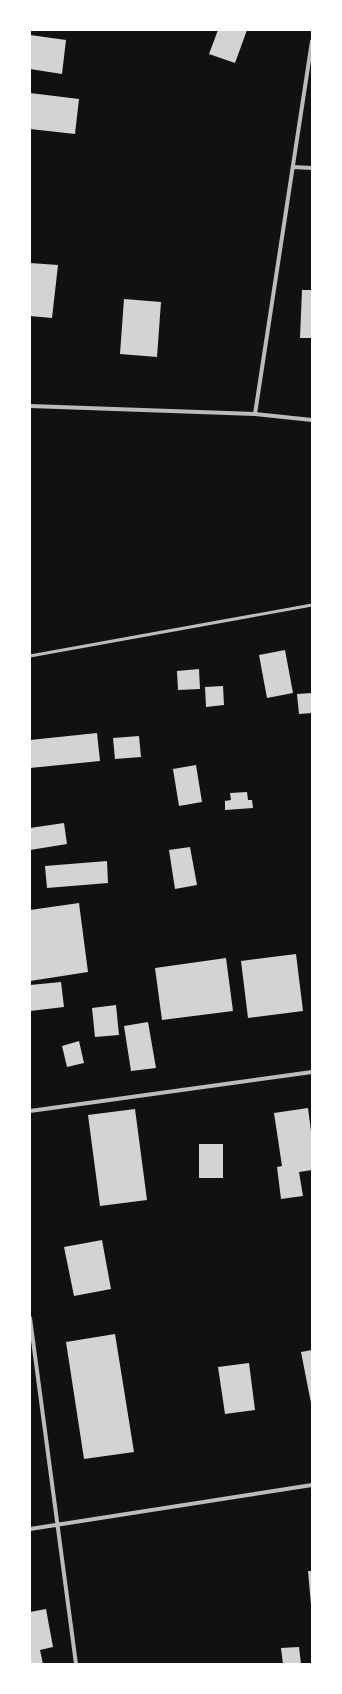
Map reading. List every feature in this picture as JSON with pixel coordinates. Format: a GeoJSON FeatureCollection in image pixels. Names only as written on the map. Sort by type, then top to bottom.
{"type":"FeatureCollection","features":[{"type":"Feature","properties":{"kind":"street"},"geometry":{"type":"LineString","coordinates":[[256,414],[312,41]]}},
{"type":"Feature","properties":{"kind":"street"},"geometry":{"type":"LineString","coordinates":[[293,167],[312,168]]}},
{"type":"Feature","properties":{"kind":"street"},"geometry":{"type":"LineString","coordinates":[[30,406],[256,414],[312,420]]}},
{"type":"Feature","properties":{"kind":"street"},"geometry":{"type":"LineString","coordinates":[[30,1111],[312,1072]]}},
{"type":"Feature","properties":{"kind":"street"},"geometry":{"type":"LineString","coordinates":[[30,1318],[76,1664]]}},
{"type":"Feature","properties":{"kind":"street"},"geometry":{"type":"LineString","coordinates":[[30,1528],[312,1485]]}},
{"type":"Feature","properties":{"kind":"lane"},"geometry":{"type":"LineString","coordinates":[[30,656],[312,605]]}},
{"type":"Feature","properties":{"kind":"building"},"geometry":{"type":"Polygon","coordinates":[[[218,30],[247,30],[235,63],[209,54],[218,30]]]}},
{"type":"Feature","properties":{"kind":"building"},"geometry":{"type":"Polygon","coordinates":[[[30,35],[66,40],[62,74],[30,69],[30,35]]]}},
{"type":"Feature","properties":{"kind":"building"},"geometry":{"type":"Polygon","coordinates":[[[30,93],[79,99],[75,134],[30,129],[30,93]]]}},
{"type":"Feature","properties":{"kind":"building"},"geometry":{"type":"Polygon","coordinates":[[[30,263],[58,265],[52,318],[30,316],[30,263]]]}},
{"type":"Feature","properties":{"kind":"building"},"geometry":{"type":"Polygon","coordinates":[[[302,290],[312,290],[312,338],[300,338],[302,290]]]}},
{"type":"Feature","properties":{"kind":"building"},"geometry":{"type":"Polygon","coordinates":[[[124,299],[161,302],[157,357],[120,354],[124,299]]]}},
{"type":"Feature","properties":{"kind":"building"},"geometry":{"type":"Polygon","coordinates":[[[285,650],[293,693],[267,698],[259,655],[285,650]]]}},
{"type":"Feature","properties":{"kind":"building"},"geometry":{"type":"Polygon","coordinates":[[[199,669],[200,689],[178,690],[177,671],[199,669]]]}},
{"type":"Feature","properties":{"kind":"building"},"geometry":{"type":"Polygon","coordinates":[[[223,686],[224,705],[206,707],[205,687],[223,686]]]}},
{"type":"Feature","properties":{"kind":"building"},"geometry":{"type":"Polygon","coordinates":[[[312,693],[312,713],[299,714],[297,694],[312,693]]]}},
{"type":"Feature","properties":{"kind":"building"},"geometry":{"type":"Polygon","coordinates":[[[97,733],[100,761],[30,768],[30,740],[97,733]]]}},
{"type":"Feature","properties":{"kind":"building"},"geometry":{"type":"Polygon","coordinates":[[[139,736],[141,757],[115,759],[113,738],[139,736]]]}},
{"type":"Feature","properties":{"kind":"building"},"geometry":{"type":"Polygon","coordinates":[[[196,765],[202,802],[179,806],[173,769],[196,765]]]}},
{"type":"Feature","properties":{"kind":"building"},"geometry":{"type":"Polygon","coordinates":[[[247,792],[248,800],[252,800],[253,808],[225,810],[225,801],[231,800],[230,793],[247,792]]]}},
{"type":"Feature","properties":{"kind":"building"},"geometry":{"type":"Polygon","coordinates":[[[64,823],[67,844],[30,850],[30,828],[64,823]]]}},
{"type":"Feature","properties":{"kind":"building"},"geometry":{"type":"Polygon","coordinates":[[[190,847],[197,885],[175,889],[169,850],[190,847]]]}},
{"type":"Feature","properties":{"kind":"building"},"geometry":{"type":"Polygon","coordinates":[[[107,861],[108,883],[47,888],[45,866],[107,861]]]}},
{"type":"Feature","properties":{"kind":"building"},"geometry":{"type":"Polygon","coordinates":[[[79,903],[88,972],[30,981],[30,910],[79,903]]]}},
{"type":"Feature","properties":{"kind":"building"},"geometry":{"type":"Polygon","coordinates":[[[296,954],[303,1011],[248,1018],[241,961],[296,954]]]}},
{"type":"Feature","properties":{"kind":"building"},"geometry":{"type":"Polygon","coordinates":[[[226,958],[233,1011],[162,1020],[155,968],[226,958]]]}},
{"type":"Feature","properties":{"kind":"building"},"geometry":{"type":"Polygon","coordinates":[[[61,982],[64,1007],[30,1011],[30,985],[61,982]]]}},
{"type":"Feature","properties":{"kind":"building"},"geometry":{"type":"Polygon","coordinates":[[[116,1005],[119,1035],[95,1037],[92,1008],[116,1005]]]}},
{"type":"Feature","properties":{"kind":"building"},"geometry":{"type":"Polygon","coordinates":[[[148,1022],[156,1068],[131,1071],[124,1026],[148,1022]]]}},
{"type":"Feature","properties":{"kind":"building"},"geometry":{"type":"Polygon","coordinates":[[[79,1041],[84,1063],[67,1067],[62,1046],[79,1041]]]}},
{"type":"Feature","properties":{"kind":"building"},"geometry":{"type":"Polygon","coordinates":[[[308,1108],[312,1139],[312,1170],[299,1172],[303,1196],[281,1199],[277,1167],[282,1166],[274,1113],[308,1108]]]}},
{"type":"Feature","properties":{"kind":"building"},"geometry":{"type":"Polygon","coordinates":[[[135,1109],[147,1200],[100,1206],[88,1115],[135,1109]]]}},
{"type":"Feature","properties":{"kind":"building"},"geometry":{"type":"Polygon","coordinates":[[[199,1144],[223,1144],[223,1178],[199,1178],[199,1144]]]}},
{"type":"Feature","properties":{"kind":"building"},"geometry":{"type":"Polygon","coordinates":[[[102,1240],[111,1289],[74,1296],[64,1247],[102,1240]]]}},
{"type":"Feature","properties":{"kind":"building"},"geometry":{"type":"Polygon","coordinates":[[[115,1334],[134,1452],[84,1459],[66,1342],[115,1334]]]}},
{"type":"Feature","properties":{"kind":"building"},"geometry":{"type":"Polygon","coordinates":[[[312,1350],[312,1403],[311,1403],[301,1352],[312,1350]]]}},
{"type":"Feature","properties":{"kind":"building"},"geometry":{"type":"Polygon","coordinates":[[[249,1363],[255,1410],[225,1414],[218,1367],[249,1363]]]}},
{"type":"Feature","properties":{"kind":"building"},"geometry":{"type":"Polygon","coordinates":[[[308,1571],[312,1571],[312,1605],[311,1605],[308,1571]]]}},
{"type":"Feature","properties":{"kind":"building"},"geometry":{"type":"Polygon","coordinates":[[[46,1609],[53,1647],[40,1650],[43,1664],[30,1664],[30,1612],[46,1609]]]}},
{"type":"Feature","properties":{"kind":"building"},"geometry":{"type":"Polygon","coordinates":[[[299,1647],[301,1664],[283,1664],[281,1648],[299,1647]]]}}]}
